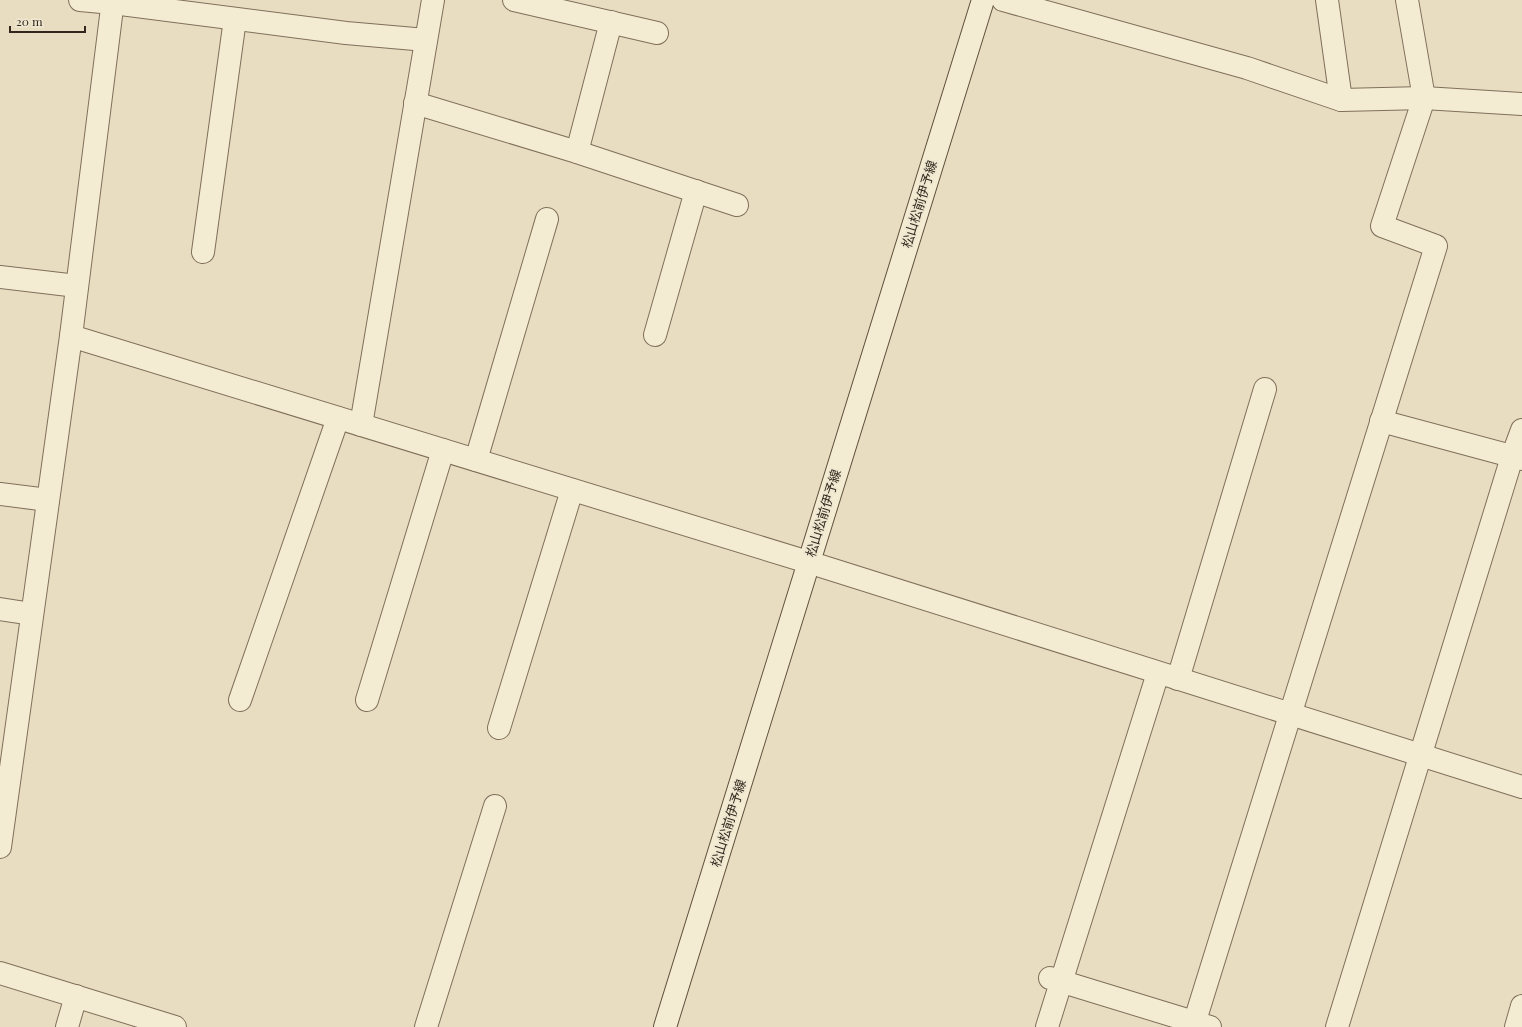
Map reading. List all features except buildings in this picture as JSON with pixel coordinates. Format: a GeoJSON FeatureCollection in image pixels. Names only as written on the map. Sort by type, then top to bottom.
{"type":"FeatureCollection","features":[{"type":"Feature","properties":{"kind":"street"},"geometry":{"type":"LineString","coordinates":[[80,0],[113,1],[235,19],[346,33],[426,40]]}},
{"type":"Feature","properties":{"kind":"street"},"geometry":{"type":"LineString","coordinates":[[361,425],[433,0]]}},
{"type":"Feature","properties":{"kind":"street"},"geometry":{"type":"LineString","coordinates":[[514,0],[657,33]]}},
{"type":"Feature","properties":{"kind":"street","name":"松山松前伊予線"},"geometry":{"type":"LineString","coordinates":[[665,1027],[983,0]]}},
{"type":"Feature","properties":{"kind":"street"},"geometry":{"type":"LineString","coordinates":[[1003,0],[1247,68],[1341,100],[1424,98],[1522,104]]}},
{"type":"Feature","properties":{"kind":"street"},"geometry":{"type":"LineString","coordinates":[[1327,0],[1341,100]]}},
{"type":"Feature","properties":{"kind":"street"},"geometry":{"type":"LineString","coordinates":[[1056,980],[1199,1025],[1290,714],[1436,246],[1382,226],[1424,98],[1407,0]]}},
{"type":"Feature","properties":{"kind":"street"},"geometry":{"type":"LineString","coordinates":[[0,847],[71,336],[113,1]]}},
{"type":"Feature","properties":{"kind":"street"},"geometry":{"type":"LineString","coordinates":[[203,252],[235,19]]}},
{"type":"Feature","properties":{"kind":"street"},"geometry":{"type":"LineString","coordinates":[[576,152],[611,22]]}},
{"type":"Feature","properties":{"kind":"street"},"geometry":{"type":"LineString","coordinates":[[415,103],[576,152],[737,204]]}},
{"type":"Feature","properties":{"kind":"street"},"geometry":{"type":"LineString","coordinates":[[655,336],[696,191]]}},
{"type":"Feature","properties":{"kind":"street"},"geometry":{"type":"LineString","coordinates":[[476,460],[547,219]]}},
{"type":"Feature","properties":{"kind":"street"},"geometry":{"type":"LineString","coordinates":[[0,277],[77,286]]}},
{"type":"Feature","properties":{"kind":"street"},"geometry":{"type":"LineString","coordinates":[[71,336],[808,562],[1522,787]]}},
{"type":"Feature","properties":{"kind":"street"},"geometry":{"type":"LineString","coordinates":[[1178,679],[1265,389]]}},
{"type":"Feature","properties":{"kind":"street"},"geometry":{"type":"LineString","coordinates":[[240,700],[338,418]]}},
{"type":"Feature","properties":{"kind":"street"},"geometry":{"type":"LineString","coordinates":[[1381,422],[1517,458]]}},
{"type":"Feature","properties":{"kind":"street"},"geometry":{"type":"LineString","coordinates":[[1337,1027],[1421,755],[1517,458],[1522,430]]}},
{"type":"Feature","properties":{"kind":"street"},"geometry":{"type":"LineString","coordinates":[[367,700],[443,450]]}},
{"type":"Feature","properties":{"kind":"street"},"geometry":{"type":"LineString","coordinates":[[499,728],[572,490]]}},
{"type":"Feature","properties":{"kind":"street"},"geometry":{"type":"LineString","coordinates":[[0,494],[48,500]]}},
{"type":"Feature","properties":{"kind":"street"},"geometry":{"type":"LineString","coordinates":[[0,609],[32,614]]}},
{"type":"Feature","properties":{"kind":"street"},"geometry":{"type":"LineString","coordinates":[[1047,1027],[1056,980],[1158,672]]}},
{"type":"Feature","properties":{"kind":"street"},"geometry":{"type":"LineString","coordinates":[[426,1027],[495,806]]}},
{"type":"Feature","properties":{"kind":"street"},"geometry":{"type":"LineString","coordinates":[[0,973],[175,1027]]}},
{"type":"Feature","properties":{"kind":"street"},"geometry":{"type":"LineString","coordinates":[[67,1027],[76,996]]}},
{"type":"Feature","properties":{"kind":"street"},"geometry":{"type":"LineString","coordinates":[[1516,1027],[1522,1006]]}}]}
